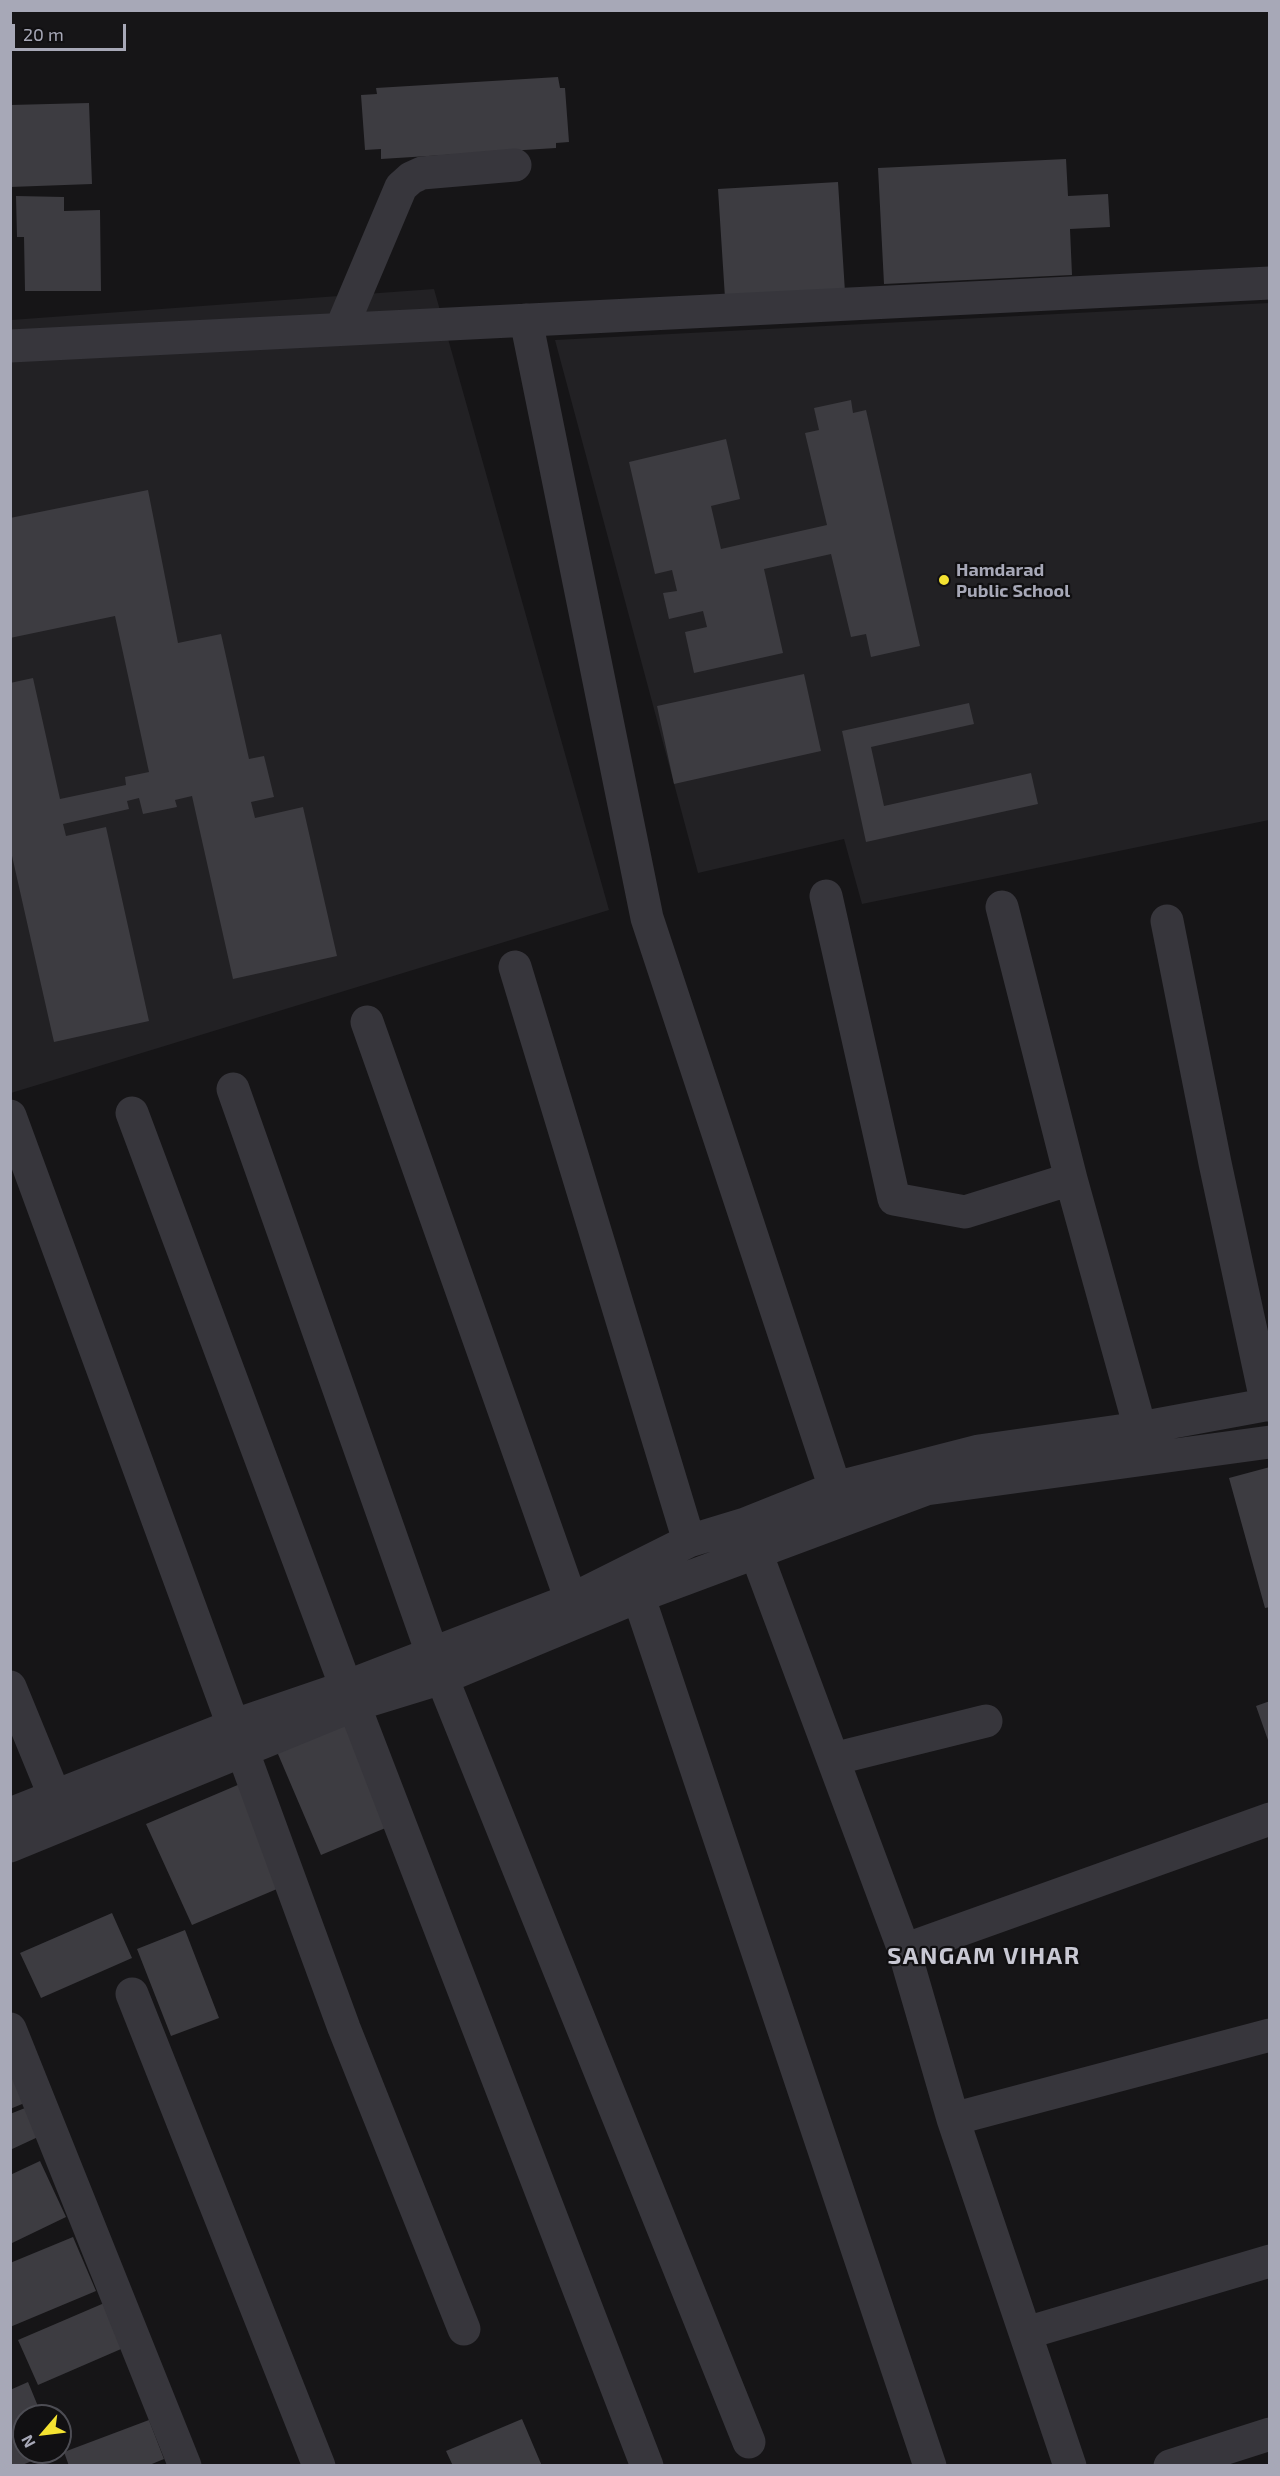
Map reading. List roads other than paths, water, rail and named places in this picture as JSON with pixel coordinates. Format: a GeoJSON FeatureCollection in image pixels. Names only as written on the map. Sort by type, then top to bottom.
{"type":"FeatureCollection","features":[{"type":"Feature","properties":{"kind":"street"},"geometry":{"type":"LineString","coordinates":[[341,329],[401,187],[411,178],[422,173],[516,165]]}},
{"type":"Feature","properties":{"kind":"street"},"geometry":{"type":"LineString","coordinates":[[10,346],[1269,283]]}},
{"type":"Feature","properties":{"kind":"street"},"geometry":{"type":"LineString","coordinates":[[526,320],[647,918],[835,1488]]}},
{"type":"Feature","properties":{"kind":"street"},"geometry":{"type":"LineString","coordinates":[[826,896],[894,1199],[965,1212],[1071,1179]]}},
{"type":"Feature","properties":{"kind":"street"},"geometry":{"type":"LineString","coordinates":[[1002,907],[1071,1179],[1140,1428]]}},
{"type":"Feature","properties":{"kind":"street"},"geometry":{"type":"LineString","coordinates":[[437,1665],[571,1600],[634,1583],[689,1541],[750,1538],[835,1488],[979,1451],[1140,1428],[1268,1405],[1167,921]]}},
{"type":"Feature","properties":{"kind":"street"},"geometry":{"type":"LineString","coordinates":[[515,967],[689,1541]]}},
{"type":"Feature","properties":{"kind":"street"},"geometry":{"type":"LineString","coordinates":[[368,1022],[571,1600]]}},
{"type":"Feature","properties":{"kind":"street"},"geometry":{"type":"LineString","coordinates":[[233,1089],[437,1665],[749,2442]]}},
{"type":"Feature","properties":{"kind":"street"},"geometry":{"type":"LineString","coordinates":[[132,1113],[350,1696],[647,2466]]}},
{"type":"Feature","properties":{"kind":"street"},"geometry":{"type":"LineString","coordinates":[[10,1116],[344,2028],[464,2329]]}},
{"type":"Feature","properties":{"kind":"street"},"geometry":{"type":"LineString","coordinates":[[10,1815],[55,1797],[237,1738],[437,1665],[634,1583],[750,1538],[926,1489],[1269,1442]]}},
{"type":"Feature","properties":{"kind":"street"},"geometry":{"type":"LineString","coordinates":[[750,1538],[904,1950],[953,2119],[1070,2466]]}},
{"type":"Feature","properties":{"kind":"street"},"geometry":{"type":"LineString","coordinates":[[634,1583],[930,2466]]}},
{"type":"Feature","properties":{"kind":"street"},"geometry":{"type":"LineString","coordinates":[[10,1687],[55,1797]]}},
{"type":"Feature","properties":{"kind":"street"},"geometry":{"type":"LineString","coordinates":[[833,1759],[987,1721]]}},
{"type":"Feature","properties":{"kind":"street"},"geometry":{"type":"LineString","coordinates":[[10,1846],[237,1738]]}},
{"type":"Feature","properties":{"kind":"street"},"geometry":{"type":"LineString","coordinates":[[904,1950],[1269,1819]]}},
{"type":"Feature","properties":{"kind":"street"},"geometry":{"type":"LineString","coordinates":[[132,1994],[319,2466]]}},
{"type":"Feature","properties":{"kind":"street"},"geometry":{"type":"LineString","coordinates":[[10,2029],[185,2466]]}},
{"type":"Feature","properties":{"kind":"street"},"geometry":{"type":"LineString","coordinates":[[953,2119],[1269,2035]]}},
{"type":"Feature","properties":{"kind":"street"},"geometry":{"type":"LineString","coordinates":[[1026,2333],[1269,2261]]}},
{"type":"Feature","properties":{"kind":"street"},"geometry":{"type":"LineString","coordinates":[[1170,2466],[1269,2434]]}},
{"type":"Feature","properties":{"kind":"place","name":"Hamdarad Public School"},"geometry":{"type":"Point","coordinates":[944,580]}},
{"type":"Feature","properties":{"kind":"district","name":"SANGAM VIHAR"},"geometry":{"type":"Point","coordinates":[984,1956]}}]}
